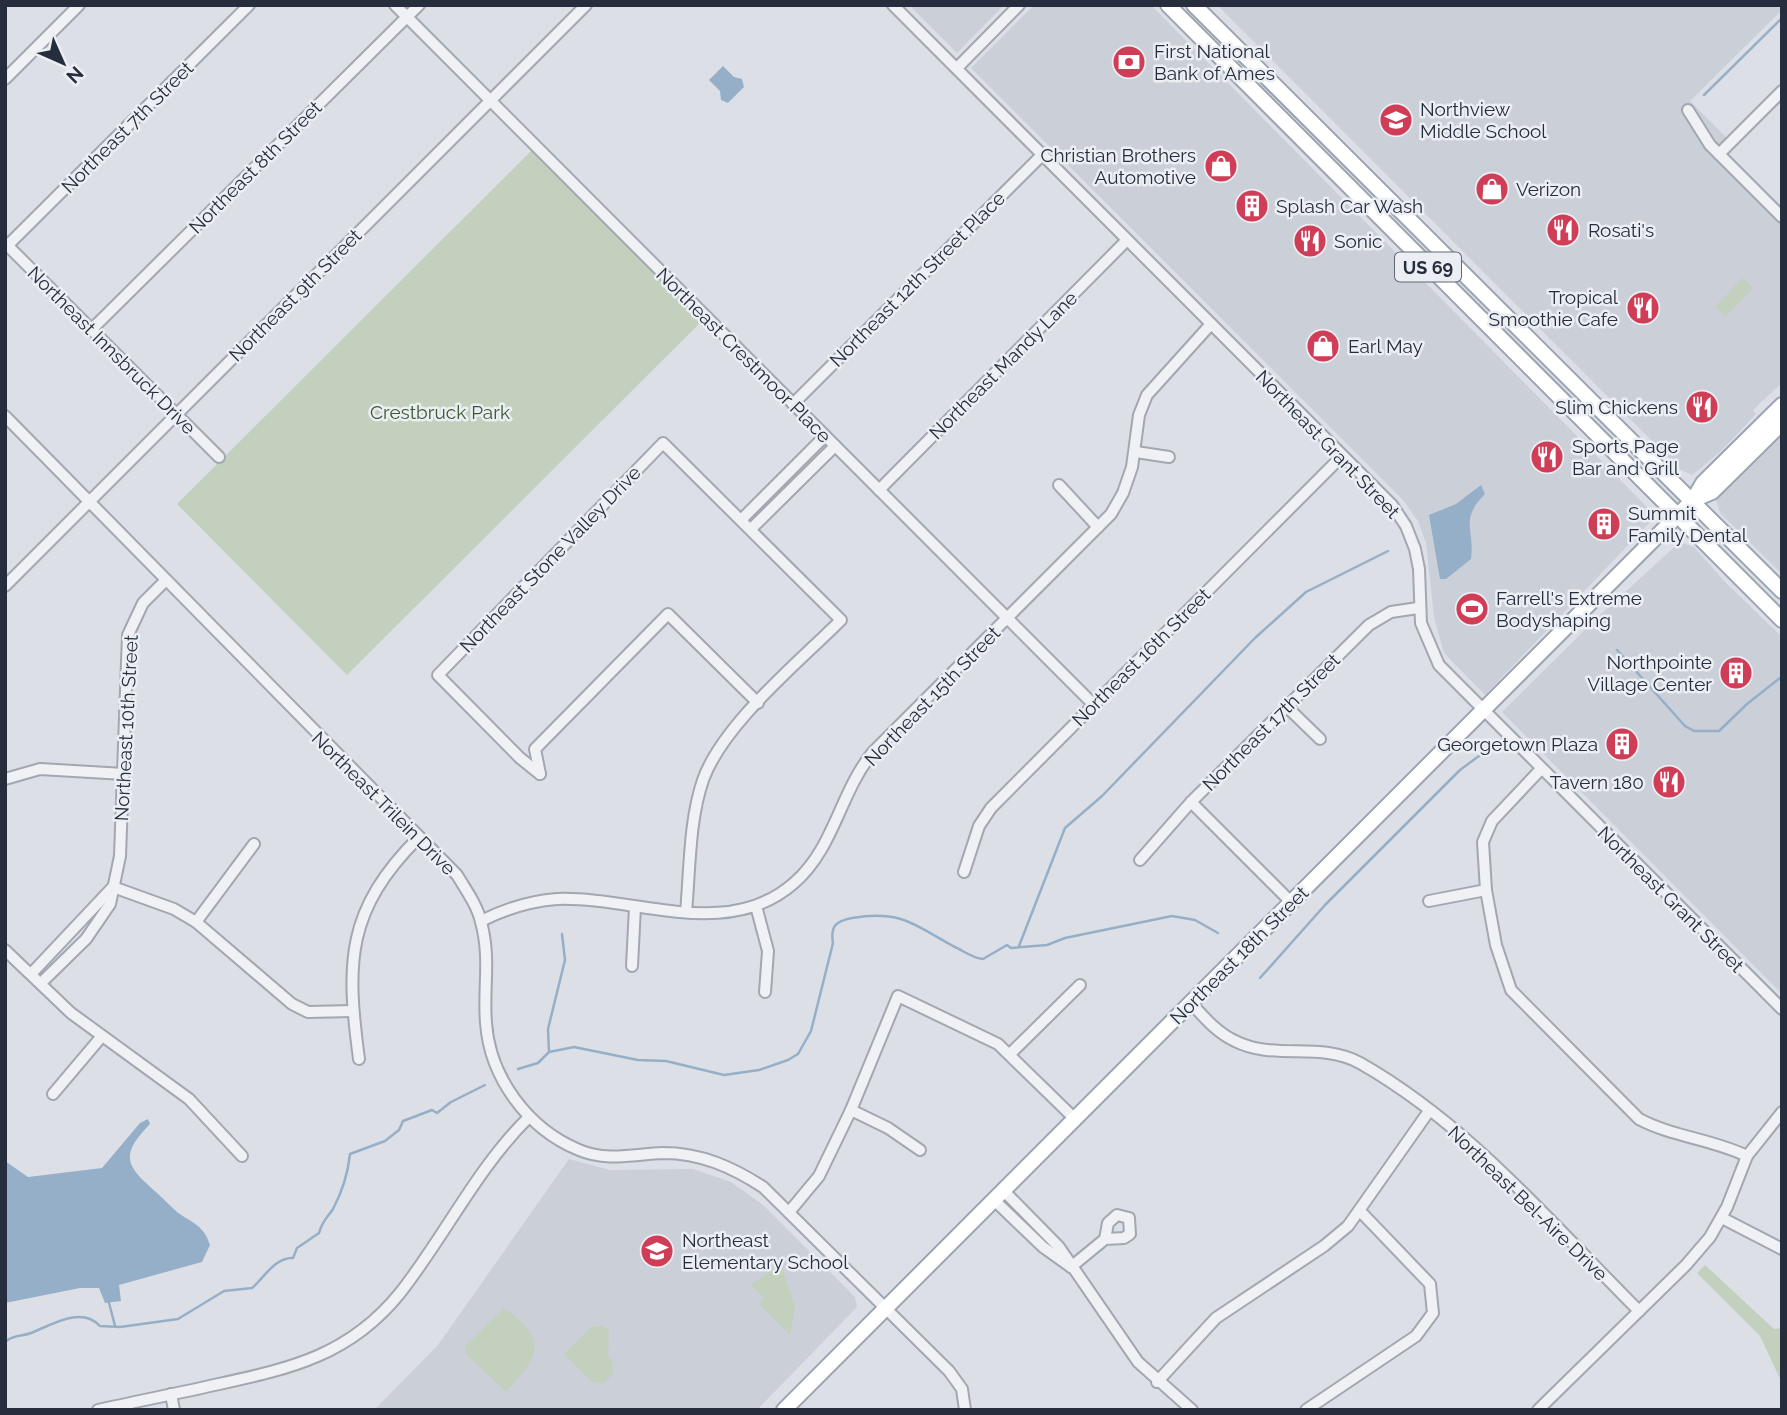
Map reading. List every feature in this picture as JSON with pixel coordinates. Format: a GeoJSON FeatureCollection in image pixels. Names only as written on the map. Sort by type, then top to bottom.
{"type":"FeatureCollection","features":[{"type":"Feature","properties":{"kind":"main road","name":"US 69"},"geometry":{"type":"LineString","coordinates":[[1168,5],[1680,514],[1782,620]]}},
{"type":"Feature","properties":{"kind":"main road","name":"US 69"},"geometry":{"type":"LineString","coordinates":[[1194,5],[1782,591]]}},
{"type":"Feature","properties":{"kind":"main road"},"geometry":{"type":"LineString","coordinates":[[1693,500],[1703,483],[1782,405]]}},
{"type":"Feature","properties":{"kind":"main road"},"geometry":{"type":"LineString","coordinates":[[1693,500],[1712,492],[1782,423]]}},
{"type":"Feature","properties":{"kind":"main road","name":"Northeast 18th Street"},"geometry":{"type":"LineString","coordinates":[[784,1410],[1693,500]]}},
{"type":"Feature","properties":{"kind":"street"},"geometry":{"type":"LineString","coordinates":[[5,79],[79,5]]}},
{"type":"Feature","properties":{"kind":"street","name":"Northeast 7th Street"},"geometry":{"type":"LineString","coordinates":[[6,246],[249,5]]}},
{"type":"Feature","properties":{"kind":"street","name":"Northeast Crestmoor Place"},"geometry":{"type":"LineString","coordinates":[[396,5],[1093,704]]}},
{"type":"Feature","properties":{"kind":"street","name":"Northeast 8th Street"},"geometry":{"type":"LineString","coordinates":[[92,329],[419,5]]}},
{"type":"Feature","properties":{"kind":"street","name":"Northeast 9th Street"},"geometry":{"type":"LineString","coordinates":[[5,586],[586,5]]}},
{"type":"Feature","properties":{"kind":"street","name":"Northeast Grant Street"},"geometry":{"type":"LineString","coordinates":[[893,5],[1392,505],[1406,526],[1418,559],[1418,608],[1426,638],[1439,665],[1782,1009]]}},
{"type":"Feature","properties":{"kind":"street"},"geometry":{"type":"LineString","coordinates":[[957,68],[1018,5]]}},
{"type":"Feature","properties":{"kind":"street"},"geometry":{"type":"LineString","coordinates":[[1719,154],[1782,91]]}},
{"type":"Feature","properties":{"kind":"street"},"geometry":{"type":"LineString","coordinates":[[1688,110],[1719,154],[1782,217]]}},
{"type":"Feature","properties":{"kind":"street","name":"Northeast 12th Street Place"},"geometry":{"type":"LineString","coordinates":[[793,404],[1042,155]]}},
{"type":"Feature","properties":{"kind":"street","name":"Northeast Mandy Lane"},"geometry":{"type":"LineString","coordinates":[[879,490],[1127,240]]}},
{"type":"Feature","properties":{"kind":"street","name":"Northeast Innsbruck Drive"},"geometry":{"type":"LineString","coordinates":[[6,246],[219,457]]}},
{"type":"Feature","properties":{"kind":"street","name":"Northeast 15th Street"},"geometry":{"type":"LineString","coordinates":[[481,921],[530,902],[555,900],[721,913],[756,906],[781,894],[805,873],[825,842],[867,760],[1111,514],[1123,493],[1136,452],[1135,434],[1147,395],[1211,324]]}},
{"type":"Feature","properties":{"kind":"street","name":"Northeast Trilein Drive"},"geometry":{"type":"LineString","coordinates":[[5,417],[457,875],[481,921],[489,974],[486,1026],[494,1062],[508,1090],[530,1117],[569,1145],[588,1153],[622,1157],[663,1153],[690,1156],[730,1166],[763,1186],[949,1371],[961,1389],[965,1410]]}},
{"type":"Feature","properties":{"kind":"street"},"geometry":{"type":"LineString","coordinates":[[686,912],[695,817],[702,781],[723,740],[841,620],[741,520],[825,436]]}},
{"type":"Feature","properties":{"kind":"street","name":"Northeast Stone Valley Drive"},"geometry":{"type":"LineString","coordinates":[[520,758],[438,676],[663,443],[741,520]]}},
{"type":"Feature","properties":{"kind":"street"},"geometry":{"type":"LineString","coordinates":[[751,529],[835,446]]}},
{"type":"Feature","properties":{"kind":"street"},"geometry":{"type":"LineString","coordinates":[[1136,452],[1169,457]]}},
{"type":"Feature","properties":{"kind":"street","name":"Northeast 16th Street"},"geometry":{"type":"LineString","coordinates":[[964,872],[979,826],[991,808],[1342,456]]}},
{"type":"Feature","properties":{"kind":"street"},"geometry":{"type":"LineString","coordinates":[[1059,485],[1098,527]]}},
{"type":"Feature","properties":{"kind":"street","name":"Northeast 10th Street"},"geometry":{"type":"LineString","coordinates":[[41,983],[104,918],[120,856],[128,635],[143,603],[165,581]]}},
{"type":"Feature","properties":{"kind":"street","name":"Northeast 17th Street"},"geometry":{"type":"LineString","coordinates":[[1140,860],[1191,802],[1369,625],[1391,612],[1418,608]]}},
{"type":"Feature","properties":{"kind":"street"},"geometry":{"type":"LineString","coordinates":[[535,749],[540,774],[520,758],[535,749],[668,614],[758,703]]}},
{"type":"Feature","properties":{"kind":"street"},"geometry":{"type":"LineString","coordinates":[[1287,707],[1320,739]]}},
{"type":"Feature","properties":{"kind":"street"},"geometry":{"type":"LineString","coordinates":[[5,779],[40,769],[124,774]]}},
{"type":"Feature","properties":{"kind":"street"},"geometry":{"type":"LineString","coordinates":[[1541,769],[1488,827],[1483,849],[1486,890],[1496,945],[1510,990],[1547,1030],[1639,1119],[1658,1128],[1713,1141],[1747,1156]]}},
{"type":"Feature","properties":{"kind":"street"},"geometry":{"type":"LineString","coordinates":[[1191,802],[1292,903]]}},
{"type":"Feature","properties":{"kind":"street"},"geometry":{"type":"LineString","coordinates":[[359,1059],[351,974],[355,939],[365,907],[379,882],[419,837]]}},
{"type":"Feature","properties":{"kind":"street"},"geometry":{"type":"LineString","coordinates":[[196,922],[254,844]]}},
{"type":"Feature","properties":{"kind":"street"},"geometry":{"type":"LineString","coordinates":[[31,974],[113,887],[174,909],[196,922],[292,1004],[308,1012],[353,1011]]}},
{"type":"Feature","properties":{"kind":"street"},"geometry":{"type":"LineString","coordinates":[[1429,901],[1486,890]]}},
{"type":"Feature","properties":{"kind":"street"},"geometry":{"type":"LineString","coordinates":[[756,906],[768,951],[765,992]]}},
{"type":"Feature","properties":{"kind":"street"},"geometry":{"type":"LineString","coordinates":[[632,966],[635,907]]}},
{"type":"Feature","properties":{"kind":"street"},"geometry":{"type":"LineString","coordinates":[[5,950],[71,1013],[157,1072],[189,1099],[242,1156]]}},
{"type":"Feature","properties":{"kind":"street"},"geometry":{"type":"LineString","coordinates":[[1011,1054],[1080,985]]}},
{"type":"Feature","properties":{"kind":"street"},"geometry":{"type":"LineString","coordinates":[[790,1211],[819,1175],[851,1110],[898,996],[985,1035],[1011,1054],[1075,1119]]}},
{"type":"Feature","properties":{"kind":"street","name":"Northeast Bel-Aire Drive"},"geometry":{"type":"LineString","coordinates":[[1191,1003],[1212,1025],[1235,1041],[1259,1049],[1312,1050],[1342,1055],[1370,1069],[1471,1142],[1639,1311]]}},
{"type":"Feature","properties":{"kind":"street"},"geometry":{"type":"LineString","coordinates":[[53,1094],[102,1036]]}},
{"type":"Feature","properties":{"kind":"street"},"geometry":{"type":"LineString","coordinates":[[851,1110],[888,1128],[920,1150]]}},
{"type":"Feature","properties":{"kind":"street"},"geometry":{"type":"LineString","coordinates":[[1157,1382],[1216,1318],[1337,1237],[1360,1211],[1429,1111]]}},
{"type":"Feature","properties":{"kind":"street"},"geometry":{"type":"LineString","coordinates":[[1538,1410],[1686,1265],[1722,1218],[1747,1156],[1782,1112]]}},
{"type":"Feature","properties":{"kind":"street"},"geometry":{"type":"LineString","coordinates":[[99,1410],[295,1367],[354,1337],[379,1318],[401,1291],[505,1142],[530,1117]]}},
{"type":"Feature","properties":{"kind":"street"},"geometry":{"type":"LineString","coordinates":[[999,1195],[1051,1239],[1100,1303],[1131,1353],[1157,1382],[1192,1410]]}},
{"type":"Feature","properties":{"kind":"street"},"geometry":{"type":"LineString","coordinates":[[1306,1410],[1423,1330],[1429,1322],[1434,1303],[1430,1284],[1360,1211]]}},
{"type":"Feature","properties":{"kind":"street"},"geometry":{"type":"LineString","coordinates":[[1722,1218],[1782,1250]]}},
{"type":"Feature","properties":{"kind":"street"},"geometry":{"type":"LineString","coordinates":[[1071,1267],[1105,1239]]}},
{"type":"Feature","properties":{"kind":"street"},"geometry":{"type":"LineString","coordinates":[[171,1394],[174,1410]]}},
{"type":"Feature","properties":{"kind":"shaded area"},"geometry":{"type":"Polygon","coordinates":[[[909,5],[1004,5],[957,53],[909,5]]]}},
{"type":"Feature","properties":{"kind":"shaded area"},"geometry":{"type":"Polygon","coordinates":[[[1034,5],[1151,5],[1656,516],[1485,695],[1444,653],[1434,617],[1426,543],[1418,521],[1403,500],[971,68],[1034,5]]]}},
{"type":"Feature","properties":{"kind":"shaded area"},"geometry":{"type":"Polygon","coordinates":[[[1217,5],[1782,5],[1782,10],[1690,101],[1727,138],[1720,146],[1782,209],[1782,383],[1753,410],[1756,414],[1721,451],[1692,475],[1681,470],[1217,5]]]}},
{"type":"Feature","properties":{"kind":"shaded area"},"geometry":{"type":"Polygon","coordinates":[[[1782,427],[1782,574],[1720,513],[1716,499],[1782,427]]]}},
{"type":"Feature","properties":{"kind":"shaded area"},"geometry":{"type":"Polygon","coordinates":[[[1680,542],[1694,547],[1725,582],[1782,637],[1782,994],[1502,712],[1601,614],[1680,542]]]}},
{"type":"Feature","properties":{"kind":"shaded area","name":"Northeast Elementary School"},"geometry":{"type":"Polygon","coordinates":[[[569,1159],[610,1170],[693,1169],[731,1182],[763,1205],[855,1297],[857,1307],[757,1410],[374,1410],[438,1345],[569,1159]]]}},
{"type":"Feature","properties":{"kind":"green space","name":"Crestbruck Park"},"geometry":{"type":"Polygon","coordinates":[[[532,150],[703,320],[347,675],[177,504],[532,150]]]}},
{"type":"Feature","properties":{"kind":"green space"},"geometry":{"type":"Polygon","coordinates":[[[1743,278],[1753,288],[1725,317],[1715,307],[1743,278]]]}},
{"type":"Feature","properties":{"kind":"green space"},"geometry":{"type":"Polygon","coordinates":[[[1705,1265],[1774,1329],[1782,1328],[1782,1383],[1760,1336],[1697,1273],[1705,1265]]]}},
{"type":"Feature","properties":{"kind":"green space"},"geometry":{"type":"Polygon","coordinates":[[[782,1267],[795,1308],[790,1335],[759,1304],[764,1298],[751,1285],[773,1269],[782,1267]]]}},
{"type":"Feature","properties":{"kind":"green space"},"geometry":{"type":"Polygon","coordinates":[[[504,1308],[528,1330],[535,1348],[526,1368],[506,1392],[466,1354],[465,1346],[504,1308]]]}},
{"type":"Feature","properties":{"kind":"green space"},"geometry":{"type":"Polygon","coordinates":[[[592,1326],[603,1326],[609,1331],[608,1356],[612,1361],[613,1373],[604,1383],[592,1382],[564,1354],[592,1326]]]}},
{"type":"Feature","properties":{"kind":"water"},"geometry":{"type":"Polygon","coordinates":[[[723,66],[734,77],[742,79],[744,87],[728,103],[721,100],[720,91],[709,80],[723,66]]]}},
{"type":"Feature","properties":{"kind":"water"},"geometry":{"type":"Polygon","coordinates":[[[1481,485],[1485,494],[1470,518],[1471,559],[1446,579],[1440,579],[1429,515],[1456,504],[1481,485]]]}},
{"type":"Feature","properties":{"kind":"water"},"geometry":{"type":"Polygon","coordinates":[[[148,1119],[150,1124],[133,1145],[130,1161],[147,1184],[204,1233],[210,1245],[202,1262],[119,1285],[121,1301],[105,1303],[99,1288],[80,1288],[5,1303],[5,1161],[28,1177],[102,1168],[140,1123],[148,1119]]]}},
{"type":"Feature","properties":{"kind":"waterway"},"geometry":{"type":"LineString","coordinates":[[1704,95],[1782,18]]}},
{"type":"Feature","properties":{"kind":"waterway"},"geometry":{"type":"LineString","coordinates":[[1019,946],[1065,828],[1102,796],[1255,638],[1306,592],[1388,551]]}},
{"type":"Feature","properties":{"kind":"waterway"},"geometry":{"type":"LineString","coordinates":[[1617,650],[1685,726],[1694,731],[1719,731],[1780,678]]}},
{"type":"Feature","properties":{"kind":"waterway"},"geometry":{"type":"LineString","coordinates":[[1260,978],[1325,905],[1460,770],[1483,753],[1496,748]]}},
{"type":"Feature","properties":{"kind":"waterway"},"geometry":{"type":"LineString","coordinates":[[518,1069],[538,1063],[549,1052],[574,1047],[638,1060],[666,1061],[724,1075],[759,1070],[788,1060],[798,1054],[811,1031],[833,943],[833,928],[852,918],[883,916],[906,921],[968,954],[983,959],[1007,945],[1011,948],[1047,945],[1065,938],[1172,916],[1195,920],[1218,933]]}},
{"type":"Feature","properties":{"kind":"waterway"},"geometry":{"type":"LineString","coordinates":[[549,1052],[548,1029],[565,960],[562,934]]}},
{"type":"Feature","properties":{"kind":"waterway"},"geometry":{"type":"LineString","coordinates":[[5,1342],[76,1317],[85,1317],[100,1326],[120,1327],[178,1319],[224,1291],[252,1288],[275,1264],[293,1258],[297,1248],[319,1233],[339,1196],[350,1154],[385,1141],[399,1130],[403,1121],[432,1110],[437,1113],[451,1102],[485,1085]]}},
{"type":"Feature","properties":{"kind":"waterway"},"geometry":{"type":"LineString","coordinates":[[108,1299],[115,1326]]}},
{"type":"Feature","properties":{"kind":"place","name":"First National Bank of Ames"},"geometry":{"type":"Point","coordinates":[1129,62]}},
{"type":"Feature","properties":{"kind":"place","name":"Northview Middle School"},"geometry":{"type":"Point","coordinates":[1396,120]}},
{"type":"Feature","properties":{"kind":"place","name":"Christian Brothers Automotive"},"geometry":{"type":"Point","coordinates":[1221,166]}},
{"type":"Feature","properties":{"kind":"place","name":"Verizon"},"geometry":{"type":"Point","coordinates":[1492,189]}},
{"type":"Feature","properties":{"kind":"place","name":"Splash Car Wash"},"geometry":{"type":"Point","coordinates":[1252,206]}},
{"type":"Feature","properties":{"kind":"place","name":"Rosati's"},"geometry":{"type":"Point","coordinates":[1563,230]}},
{"type":"Feature","properties":{"kind":"place","name":"Sonic"},"geometry":{"type":"Point","coordinates":[1310,241]}},
{"type":"Feature","properties":{"kind":"place","name":"Tropical Smoothie Cafe"},"geometry":{"type":"Point","coordinates":[1643,308]}},
{"type":"Feature","properties":{"kind":"place","name":"Earl May"},"geometry":{"type":"Point","coordinates":[1323,346]}},
{"type":"Feature","properties":{"kind":"place","name":"Slim Chickens"},"geometry":{"type":"Point","coordinates":[1702,407]}},
{"type":"Feature","properties":{"kind":"place","name":"Sports Page Bar and Grill"},"geometry":{"type":"Point","coordinates":[1547,457]}},
{"type":"Feature","properties":{"kind":"place","name":"Summit Family Dental"},"geometry":{"type":"Point","coordinates":[1604,524]}},
{"type":"Feature","properties":{"kind":"place","name":"Farrell's Extreme Bodyshaping"},"geometry":{"type":"Point","coordinates":[1472,609]}},
{"type":"Feature","properties":{"kind":"place","name":"Northpointe Village Center"},"geometry":{"type":"Point","coordinates":[1736,673]}},
{"type":"Feature","properties":{"kind":"place","name":"Georgetown Plaza"},"geometry":{"type":"Point","coordinates":[1622,744]}},
{"type":"Feature","properties":{"kind":"place","name":"Tavern 180"},"geometry":{"type":"Point","coordinates":[1669,782]}},
{"type":"Feature","properties":{"kind":"place","name":"Northeast Elementary School"},"geometry":{"type":"Point","coordinates":[657,1251]}}]}
